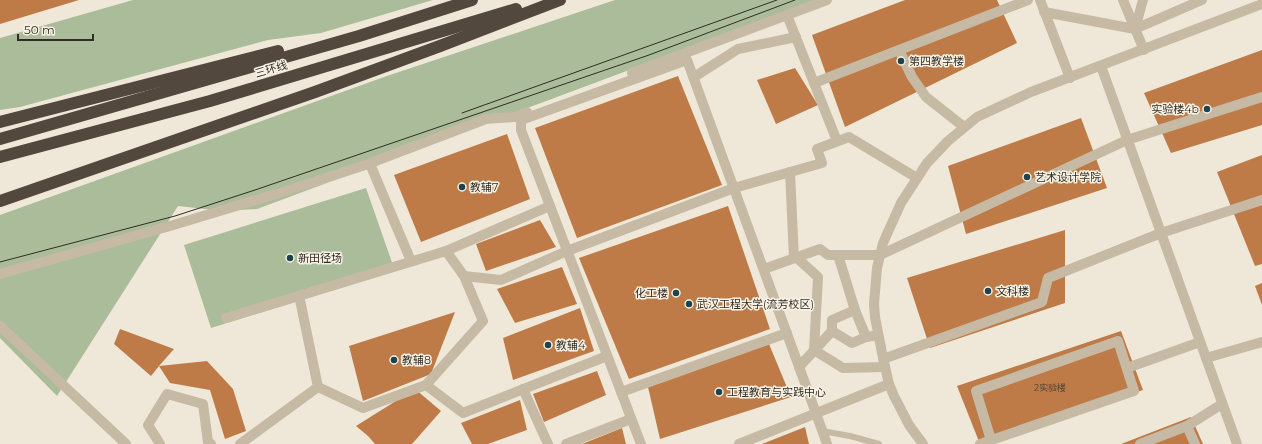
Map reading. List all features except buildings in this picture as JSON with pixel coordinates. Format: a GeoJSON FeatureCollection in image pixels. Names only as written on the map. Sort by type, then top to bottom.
{"type":"FeatureCollection","features":[{"type":"Feature","properties":{"kind":"highway","name":"三环线"},"geometry":{"type":"LineString","coordinates":[[0,139],[342,41],[472,0]]}},
{"type":"Feature","properties":{"kind":"highway","name":"三环线"},"geometry":{"type":"LineString","coordinates":[[0,157],[210,101],[548,0]]}},
{"type":"Feature","properties":{"kind":"highway"},"geometry":{"type":"LineString","coordinates":[[0,201],[322,89],[560,0]]}},
{"type":"Feature","properties":{"kind":"highway"},"geometry":{"type":"LineString","coordinates":[[0,121],[17,118],[275,52],[342,41]]}},
{"type":"Feature","properties":{"kind":"street"},"geometry":{"type":"LineString","coordinates":[[0,274],[170,226],[286,191],[370,164],[486,120],[515,117],[827,0]]}},
{"type":"Feature","properties":{"kind":"street"},"geometry":{"type":"LineString","coordinates":[[814,83],[1028,0]]}},
{"type":"Feature","properties":{"kind":"street"},"geometry":{"type":"LineString","coordinates":[[1040,0],[1070,78]]}},
{"type":"Feature","properties":{"kind":"street"},"geometry":{"type":"LineString","coordinates":[[1123,0],[1144,50]]}},
{"type":"Feature","properties":{"kind":"street"},"geometry":{"type":"LineString","coordinates":[[1135,29],[1143,0]]}},
{"type":"Feature","properties":{"kind":"street"},"geometry":{"type":"LineString","coordinates":[[1044,12],[1135,29],[1202,0]]}},
{"type":"Feature","properties":{"kind":"street"},"geometry":{"type":"LineString","coordinates":[[923,444],[909,425],[889,384],[875,318],[874,304],[877,268],[888,230],[901,202],[932,158],[964,127],[977,117],[994,108],[1262,4]]}},
{"type":"Feature","properties":{"kind":"street"},"geometry":{"type":"LineString","coordinates":[[787,15],[838,141]]}},
{"type":"Feature","properties":{"kind":"street"},"geometry":{"type":"LineString","coordinates":[[733,35],[738,49]]}},
{"type":"Feature","properties":{"kind":"street"},"geometry":{"type":"LineString","coordinates":[[694,78],[738,49],[796,37]]}},
{"type":"Feature","properties":{"kind":"street"},"geometry":{"type":"LineString","coordinates":[[899,50],[912,77],[926,97],[964,127]]}},
{"type":"Feature","properties":{"kind":"street"},"geometry":{"type":"LineString","coordinates":[[641,444],[521,130],[521,120],[687,60],[800,367],[826,444]]}},
{"type":"Feature","properties":{"kind":"street"},"geometry":{"type":"LineString","coordinates":[[1101,66],[1237,444]]}},
{"type":"Feature","properties":{"kind":"street"},"geometry":{"type":"LineString","coordinates":[[764,269],[820,249],[828,255],[880,255],[1128,140],[1262,96]]}},
{"type":"Feature","properties":{"kind":"street"},"geometry":{"type":"LineString","coordinates":[[464,276],[502,280],[567,251],[734,188],[822,163],[817,149],[849,137],[917,178]]}},
{"type":"Feature","properties":{"kind":"street"},"geometry":{"type":"LineString","coordinates":[[370,164],[411,261]]}},
{"type":"Feature","properties":{"kind":"street"},"geometry":{"type":"LineString","coordinates":[[790,172],[795,258],[818,277],[814,350]]}},
{"type":"Feature","properties":{"kind":"street"},"geometry":{"type":"LineString","coordinates":[[814,350],[844,368],[884,363],[1042,302],[1048,278],[1161,233],[1262,200]]}},
{"type":"Feature","properties":{"kind":"street"},"geometry":{"type":"LineString","coordinates":[[226,318],[446,251],[550,206]]}},
{"type":"Feature","properties":{"kind":"street"},"geometry":{"type":"LineString","coordinates":[[318,387],[363,408],[426,385],[483,321],[464,276],[446,251]]}},
{"type":"Feature","properties":{"kind":"street"},"geometry":{"type":"LineString","coordinates":[[838,255],[855,310],[866,337]]}},
{"type":"Feature","properties":{"kind":"street"},"geometry":{"type":"LineString","coordinates":[[300,300],[318,387]]}},
{"type":"Feature","properties":{"kind":"street"},"geometry":{"type":"LineString","coordinates":[[800,367],[832,330],[832,320],[855,310]]}},
{"type":"Feature","properties":{"kind":"street"},"geometry":{"type":"LineString","coordinates":[[0,326],[126,444]]}},
{"type":"Feature","properties":{"kind":"street"},"geometry":{"type":"LineString","coordinates":[[832,330],[852,343],[866,337],[879,335]]}},
{"type":"Feature","properties":{"kind":"street"},"geometry":{"type":"LineString","coordinates":[[621,392],[787,333]]}},
{"type":"Feature","properties":{"kind":"street"},"geometry":{"type":"LineString","coordinates":[[980,444],[1134,391],[1118,341],[976,391],[991,440]]}},
{"type":"Feature","properties":{"kind":"street"},"geometry":{"type":"LineString","coordinates":[[1127,368],[1200,342]]}},
{"type":"Feature","properties":{"kind":"street"},"geometry":{"type":"LineString","coordinates":[[1206,358],[1262,342]]}},
{"type":"Feature","properties":{"kind":"street"},"geometry":{"type":"LineString","coordinates":[[426,385],[463,413],[607,356]]}},
{"type":"Feature","properties":{"kind":"street"},"geometry":{"type":"LineString","coordinates":[[738,444],[889,384]]}},
{"type":"Feature","properties":{"kind":"street"},"geometry":{"type":"LineString","coordinates":[[240,444],[318,387]]}},
{"type":"Feature","properties":{"kind":"street"},"geometry":{"type":"LineString","coordinates":[[523,390],[548,444]]}},
{"type":"Feature","properties":{"kind":"street"},"geometry":{"type":"LineString","coordinates":[[160,444],[148,425],[167,394],[203,404],[208,443]]}},
{"type":"Feature","properties":{"kind":"street"},"geometry":{"type":"LineString","coordinates":[[1140,444],[1187,426],[1222,404]]}},
{"type":"Feature","properties":{"kind":"street"},"geometry":{"type":"LineString","coordinates":[[566,444],[631,419]]}},
{"type":"Feature","properties":{"kind":"street"},"geometry":{"type":"LineString","coordinates":[[1187,426],[1195,444]]}},
{"type":"Feature","properties":{"kind":"lane"},"geometry":{"type":"LineString","coordinates":[[822,431],[850,436],[879,444]]}},
{"type":"Feature","properties":{"kind":"green space"},"geometry":{"type":"Polygon","coordinates":[[[133,0],[433,0],[321,33],[268,40],[20,107],[0,110],[0,38],[133,0]]]}},
{"type":"Feature","properties":{"kind":"green space"},"geometry":{"type":"Polygon","coordinates":[[[615,0],[817,0],[257,209],[223,211],[178,206],[57,396],[0,338],[0,215],[384,77],[615,0]]]}},
{"type":"Feature","properties":{"kind":"green space","name":"新田径场"},"geometry":{"type":"Polygon","coordinates":[[[366,188],[395,271],[211,328],[184,245],[366,188]]]}},
{"type":"Feature","properties":{"kind":"tram line"},"geometry":{"type":"LineString","coordinates":[[462,113],[777,0]]}},
{"type":"Feature","properties":{"kind":"tram line"},"geometry":{"type":"LineString","coordinates":[[0,262],[175,216],[255,190],[649,55],[795,0]]}},
{"type":"Feature","properties":{"kind":"place","name":"第四教学楼"},"geometry":{"type":"Point","coordinates":[901,61]}},
{"type":"Feature","properties":{"kind":"place","name":"实验楼4b"},"geometry":{"type":"Point","coordinates":[1207,109]}},
{"type":"Feature","properties":{"kind":"place","name":"艺术设计学院"},"geometry":{"type":"Point","coordinates":[1027,177]}},
{"type":"Feature","properties":{"kind":"place","name":"教辅7"},"geometry":{"type":"Point","coordinates":[462,187]}},
{"type":"Feature","properties":{"kind":"place","name":"新田径场"},"geometry":{"type":"Point","coordinates":[290,258]}},
{"type":"Feature","properties":{"kind":"place","name":"文科楼"},"geometry":{"type":"Point","coordinates":[988,291]}},
{"type":"Feature","properties":{"kind":"place","name":"化工楼"},"geometry":{"type":"Point","coordinates":[676,293]}},
{"type":"Feature","properties":{"kind":"place","name":"武汉工程大学(流芳校区)"},"geometry":{"type":"Point","coordinates":[689,304]}},
{"type":"Feature","properties":{"kind":"place","name":"教辅4"},"geometry":{"type":"Point","coordinates":[548,345]}},
{"type":"Feature","properties":{"kind":"place","name":"教辅8"},"geometry":{"type":"Point","coordinates":[394,360]}},
{"type":"Feature","properties":{"kind":"place","name":"工程教育与实践中心"},"geometry":{"type":"Point","coordinates":[719,392]}}]}
